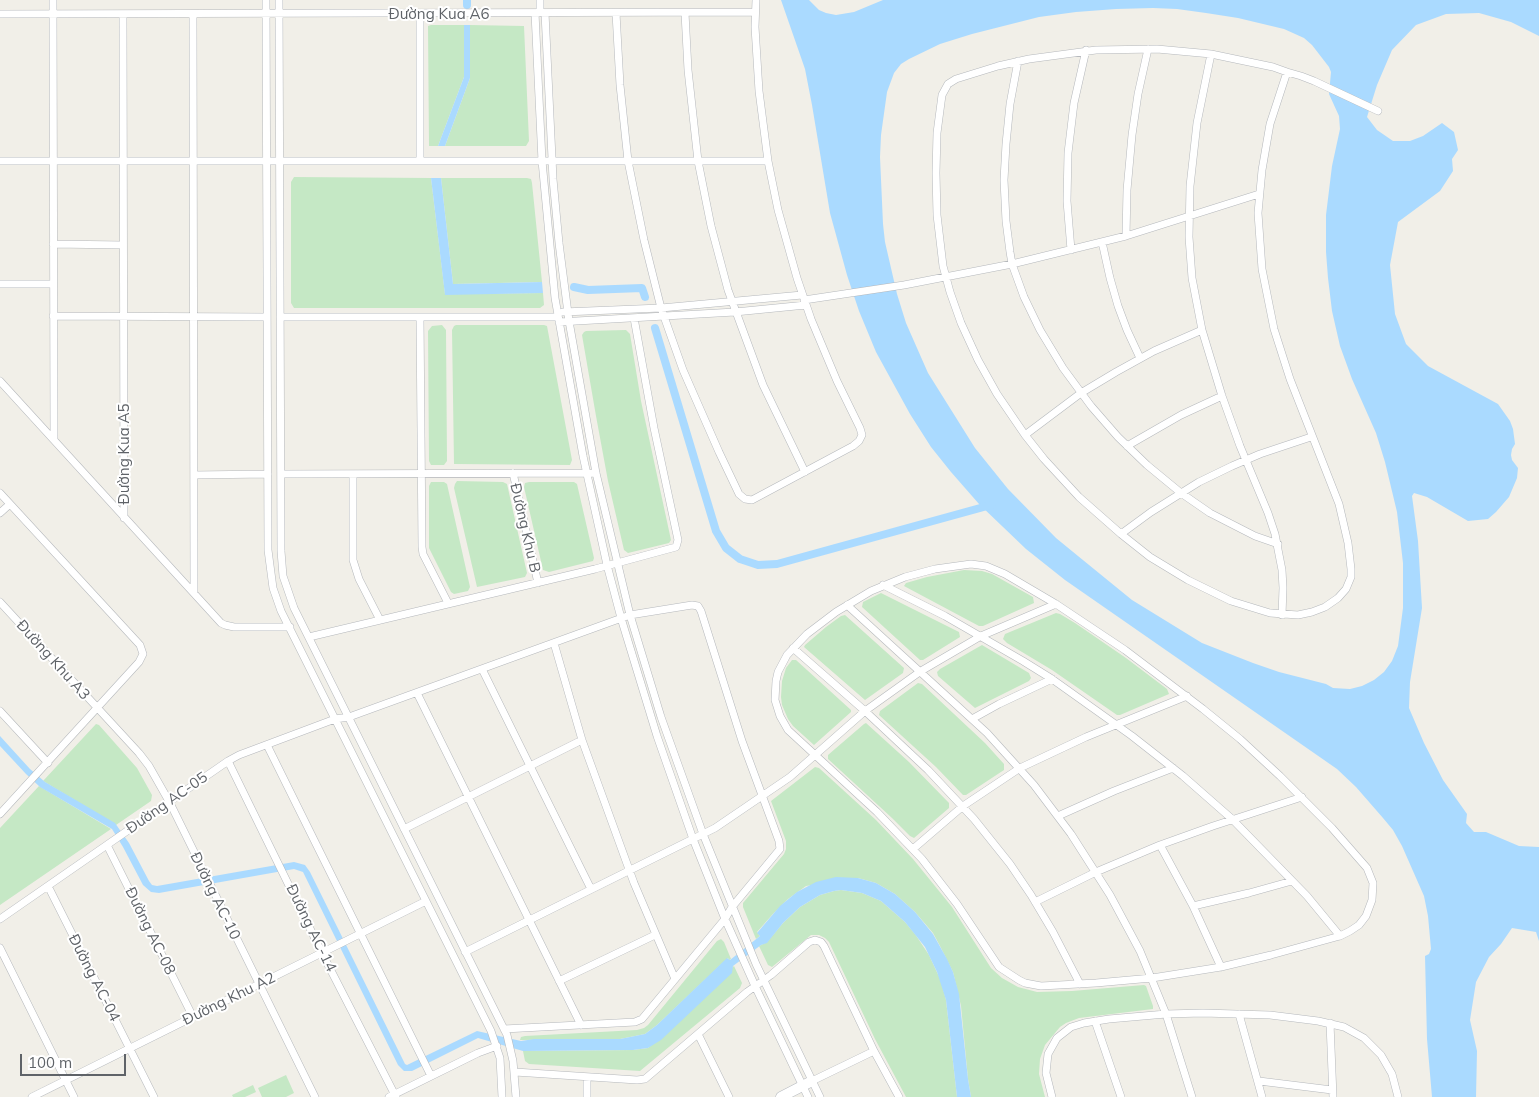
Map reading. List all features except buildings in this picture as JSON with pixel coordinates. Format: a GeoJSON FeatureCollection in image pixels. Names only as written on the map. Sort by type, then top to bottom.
{"type":"FeatureCollection","features":[{"type":"Feature","properties":{"kind":"street"},"geometry":{"type":"LineString","coordinates":[[53,0],[54,440]]}},
{"type":"Feature","properties":{"kind":"street"},"geometry":{"type":"LineString","coordinates":[[266,0],[268,550],[270,576],[277,600],[290,627],[491,1031],[497,1046],[502,1071],[502,1097]]}},
{"type":"Feature","properties":{"kind":"street"},"geometry":{"type":"LineString","coordinates":[[279,0],[281,551],[283,576],[294,608],[505,1032],[511,1049],[515,1072],[516,1097]]}},
{"type":"Feature","properties":{"kind":"street"},"geometry":{"type":"LineString","coordinates":[[540,0],[542,161],[549,245],[558,317],[586,473],[621,618],[657,736],[693,839],[725,919],[755,986],[807,1084],[820,1097]]}},
{"type":"Feature","properties":{"kind":"street"},"geometry":{"type":"LineString","coordinates":[[616,13],[620,85],[628,161],[644,240],[661,308],[700,411],[737,490],[742,497],[748,500],[755,499],[853,446],[859,442],[862,435],[836,381],[804,300],[782,224],[768,161],[759,91],[756,0]]}},
{"type":"Feature","properties":{"kind":"street","name":"Đường Kua A6"},"geometry":{"type":"LineString","coordinates":[[0,14],[755,12]]}},
{"type":"Feature","properties":{"kind":"street"},"geometry":{"type":"LineString","coordinates":[[540,13],[558,235],[567,312],[596,473],[630,615],[664,725],[702,834],[746,943],[807,1084],[808,1097]]}},
{"type":"Feature","properties":{"kind":"street"},"geometry":{"type":"LineString","coordinates":[[685,13],[690,95],[698,161],[711,226],[735,312],[763,385],[805,472]]}},
{"type":"Feature","properties":{"kind":"street"},"geometry":{"type":"LineString","coordinates":[[123,14],[123,317]]}},
{"type":"Feature","properties":{"kind":"street"},"geometry":{"type":"LineString","coordinates":[[193,14],[194,593]]}},
{"type":"Feature","properties":{"kind":"street"},"geometry":{"type":"LineString","coordinates":[[420,14],[420,161]]}},
{"type":"Feature","properties":{"kind":"street"},"geometry":{"type":"LineString","coordinates":[[1126,236],[1131,144],[1138,94],[1148,49]]}},
{"type":"Feature","properties":{"kind":"street"},"geometry":{"type":"LineString","coordinates":[[1287,72],[1266,142],[1259,194],[1259,244],[1265,290],[1281,352],[1296,398],[1341,510],[1350,556],[1351,577],[1344,593],[1325,607],[1306,614],[1282,615],[1262,612],[1209,591],[1158,562],[1120,534],[1067,484],[1025,435],[998,394],[978,360],[961,323],[945,278],[938,234],[936,194],[937,132],[942,95],[948,84],[956,79],[1018,61],[1086,50],[1148,49],[1211,54],[1249,61],[1287,72],[1322,84],[1378,111]]}},
{"type":"Feature","properties":{"kind":"street"},"geometry":{"type":"LineString","coordinates":[[1071,250],[1067,201],[1068,153],[1074,103],[1086,50]]}},
{"type":"Feature","properties":{"kind":"street"},"geometry":{"type":"LineString","coordinates":[[1211,54],[1197,123],[1191,172],[1189,218],[1192,278],[1202,330],[1222,396],[1268,513],[1278,544],[1283,579],[1282,615]]}},
{"type":"Feature","properties":{"kind":"street"},"geometry":{"type":"LineString","coordinates":[[1018,61],[1008,124],[1005,162],[1006,221],[1012,264],[1024,297],[1040,330],[1081,393],[1126,446],[1180,493],[1210,513],[1233,526],[1278,544]]}},
{"type":"Feature","properties":{"kind":"street"},"geometry":{"type":"LineString","coordinates":[[0,161],[768,161]]}},
{"type":"Feature","properties":{"kind":"street"},"geometry":{"type":"LineString","coordinates":[[280,317],[558,317],[569,321],[735,312],[904,286],[1012,264],[1126,236],[1189,218],[1259,194]]}},
{"type":"Feature","properties":{"kind":"street"},"geometry":{"type":"LineString","coordinates":[[1102,242],[1118,306],[1140,358]]}},
{"type":"Feature","properties":{"kind":"street"},"geometry":{"type":"LineString","coordinates":[[53,244],[123,244]]}},
{"type":"Feature","properties":{"kind":"street"},"geometry":{"type":"LineString","coordinates":[[0,284],[53,284]]}},
{"type":"Feature","properties":{"kind":"street"},"geometry":{"type":"LineString","coordinates":[[558,317],[567,312],[661,308],[732,302],[804,300]]}},
{"type":"Feature","properties":{"kind":"street"},"geometry":{"type":"LineString","coordinates":[[53,316],[267,317]]}},
{"type":"Feature","properties":{"kind":"street","name":"Đường Kua A5"},"geometry":{"type":"LineString","coordinates":[[123,317],[124,518],[225,625],[234,627],[290,627]]}},
{"type":"Feature","properties":{"kind":"street"},"geometry":{"type":"LineString","coordinates":[[420,317],[422,551],[448,604]]}},
{"type":"Feature","properties":{"kind":"street"},"geometry":{"type":"LineString","coordinates":[[538,583],[674,548],[678,542],[654,428],[634,318]]}},
{"type":"Feature","properties":{"kind":"street"},"geometry":{"type":"LineString","coordinates":[[1025,435],[1081,393],[1140,358],[1202,330]]}},
{"type":"Feature","properties":{"kind":"street"},"geometry":{"type":"LineString","coordinates":[[0,381],[124,518]]}},
{"type":"Feature","properties":{"kind":"street"},"geometry":{"type":"LineString","coordinates":[[1126,446],[1181,414],[1222,396]]}},
{"type":"Feature","properties":{"kind":"street"},"geometry":{"type":"LineString","coordinates":[[1120,534],[1180,493],[1207,478],[1246,460],[1311,436]]}},
{"type":"Feature","properties":{"kind":"street"},"geometry":{"type":"LineString","coordinates":[[513,473],[596,473]]}},
{"type":"Feature","properties":{"kind":"street","name":"Đường Khu B"},"geometry":{"type":"LineString","coordinates":[[281,474],[513,473],[538,583],[309,637]]}},
{"type":"Feature","properties":{"kind":"street"},"geometry":{"type":"LineString","coordinates":[[194,475],[268,474]]}},
{"type":"Feature","properties":{"kind":"street"},"geometry":{"type":"LineString","coordinates":[[352,474],[353,560],[359,579],[380,620]]}},
{"type":"Feature","properties":{"kind":"street"},"geometry":{"type":"LineString","coordinates":[[0,493],[142,649],[143,654],[139,662],[97,708]]}},
{"type":"Feature","properties":{"kind":"street"},"geometry":{"type":"LineString","coordinates":[[0,514],[10,504]]}},
{"type":"Feature","properties":{"kind":"street"},"geometry":{"type":"LineString","coordinates":[[979,564],[999,571],[1056,604],[1125,650],[1187,696],[1240,739],[1302,797],[1361,859],[1372,878],[1373,888],[1372,900],[1366,916],[1354,929],[1340,936],[1221,967],[1152,978],[1049,986],[1033,985],[1018,980],[1006,973],[994,961],[957,904],[913,849],[877,812],[788,730],[777,708],[775,691],[778,672],[793,648],[821,622],[847,604],[883,585],[935,568],[979,564]]}},
{"type":"Feature","properties":{"kind":"street"},"geometry":{"type":"LineString","coordinates":[[883,585],[982,636],[1052,679],[1117,724],[1173,768],[1232,819],[1292,881],[1340,936]]}},
{"type":"Feature","properties":{"kind":"street","name":"Đường Khu A3"},"geometry":{"type":"LineString","coordinates":[[0,602],[97,708],[0,814]]}},
{"type":"Feature","properties":{"kind":"street"},"geometry":{"type":"LineString","coordinates":[[847,604],[972,719],[1020,768],[1058,816],[1096,872],[1125,922],[1152,978],[1166,1014],[1192,1097]]}},
{"type":"Feature","properties":{"kind":"street"},"geometry":{"type":"LineString","coordinates":[[465,952],[702,834],[763,796],[815,756],[865,711],[920,671],[982,636],[1056,604]]}},
{"type":"Feature","properties":{"kind":"street","name":"Đường AC-05"},"geometry":{"type":"LineString","coordinates":[[0,919],[239,755],[335,719],[349,717],[630,615],[692,605],[700,608],[734,716],[763,796]]}},
{"type":"Feature","properties":{"kind":"street"},"geometry":{"type":"LineString","coordinates":[[554,643],[582,740],[629,870],[675,979]]}},
{"type":"Feature","properties":{"kind":"street"},"geometry":{"type":"LineString","coordinates":[[793,648],[865,711],[963,806],[1010,864],[1035,902],[1080,984]]}},
{"type":"Feature","properties":{"kind":"street"},"geometry":{"type":"LineString","coordinates":[[482,669],[591,889]]}},
{"type":"Feature","properties":{"kind":"street"},"geometry":{"type":"LineString","coordinates":[[972,719],[1052,679]]}},
{"type":"Feature","properties":{"kind":"street"},"geometry":{"type":"LineString","coordinates":[[417,692],[581,1025]]}},
{"type":"Feature","properties":{"kind":"street"},"geometry":{"type":"LineString","coordinates":[[913,849],[963,806],[1020,768],[1056,750],[1187,696]]}},
{"type":"Feature","properties":{"kind":"street","name":"Đường AC-10"},"geometry":{"type":"LineString","coordinates":[[97,708],[144,758],[170,803],[315,1097]]}},
{"type":"Feature","properties":{"kind":"street"},"geometry":{"type":"LineString","coordinates":[[0,711],[48,763]]}},
{"type":"Feature","properties":{"kind":"street"},"geometry":{"type":"LineString","coordinates":[[404,828],[582,740]]}},
{"type":"Feature","properties":{"kind":"street"},"geometry":{"type":"LineString","coordinates":[[266,744],[431,1076]]}},
{"type":"Feature","properties":{"kind":"street","name":"Đường AC-14"},"geometry":{"type":"LineString","coordinates":[[228,761],[393,1096]]}},
{"type":"Feature","properties":{"kind":"street"},"geometry":{"type":"LineString","coordinates":[[1058,816],[1114,791],[1173,768]]}},
{"type":"Feature","properties":{"kind":"street"},"geometry":{"type":"LineString","coordinates":[[505,1032],[640,1020],[645,1016],[725,919],[732,907],[780,847],[763,796]]}},
{"type":"Feature","properties":{"kind":"street"},"geometry":{"type":"LineString","coordinates":[[1035,902],[1096,872],[1160,845],[1232,819],[1302,797]]}},
{"type":"Feature","properties":{"kind":"street","name":"Đường AC-08"},"geometry":{"type":"LineString","coordinates":[[110,843],[192,1017]]}},
{"type":"Feature","properties":{"kind":"street"},"geometry":{"type":"LineString","coordinates":[[1160,845],[1193,906],[1221,967]]}},
{"type":"Feature","properties":{"kind":"street"},"geometry":{"type":"LineString","coordinates":[[1193,906],[1292,881]]}},
{"type":"Feature","properties":{"kind":"street","name":"Đường AC-04"},"geometry":{"type":"LineString","coordinates":[[48,886],[154,1097]]}},
{"type":"Feature","properties":{"kind":"street","name":"Đường Khu A2"},"geometry":{"type":"LineString","coordinates":[[32,1097],[426,900]]}},
{"type":"Feature","properties":{"kind":"street"},"geometry":{"type":"LineString","coordinates":[[560,981],[655,935]]}},
{"type":"Feature","properties":{"kind":"street"},"geometry":{"type":"LineString","coordinates":[[515,1072],[637,1080],[645,1078],[809,942],[816,940],[824,946],[874,1051],[899,1097]]}},
{"type":"Feature","properties":{"kind":"street"},"geometry":{"type":"LineString","coordinates":[[0,948],[74,1097]]}},
{"type":"Feature","properties":{"kind":"street"},"geometry":{"type":"LineString","coordinates":[[1052,1097],[1046,1067],[1050,1048],[1057,1038],[1071,1027],[1096,1021],[1166,1014],[1239,1014],[1330,1023],[1357,1033],[1378,1051],[1392,1074],[1398,1097]]}},
{"type":"Feature","properties":{"kind":"street"},"geometry":{"type":"LineString","coordinates":[[1239,1014],[1262,1097]]}},
{"type":"Feature","properties":{"kind":"street"},"geometry":{"type":"LineString","coordinates":[[1096,1021],[1121,1097]]}},
{"type":"Feature","properties":{"kind":"street"},"geometry":{"type":"LineString","coordinates":[[1259,1081],[1332,1094],[1330,1023]]}},
{"type":"Feature","properties":{"kind":"street"},"geometry":{"type":"LineString","coordinates":[[698,1034],[729,1097]]}},
{"type":"Feature","properties":{"kind":"street"},"geometry":{"type":"LineString","coordinates":[[393,1096],[478,1052],[497,1046]]}},
{"type":"Feature","properties":{"kind":"street"},"geometry":{"type":"LineString","coordinates":[[780,1097],[874,1051]]}},
{"type":"Feature","properties":{"kind":"street"},"geometry":{"type":"LineString","coordinates":[[587,1077],[587,1097]]}},
{"type":"Feature","properties":{"kind":"green space"},"geometry":{"type":"Polygon","coordinates":[[[464,25],[464,77],[438,146],[429,146],[428,26],[464,25]]]}},
{"type":"Feature","properties":{"kind":"green space"},"geometry":{"type":"Polygon","coordinates":[[[470,25],[524,26],[529,141],[526,146],[445,146],[470,78],[470,25]]]}},
{"type":"Feature","properties":{"kind":"green space"},"geometry":{"type":"Polygon","coordinates":[[[294,177],[431,178],[445,294],[543,293],[544,305],[540,308],[294,308],[291,303],[291,182],[294,177]]]}},
{"type":"Feature","properties":{"kind":"green space"},"geometry":{"type":"Polygon","coordinates":[[[441,178],[531,179],[542,282],[453,284],[441,178]]]}},
{"type":"Feature","properties":{"kind":"green space"},"geometry":{"type":"Polygon","coordinates":[[[442,325],[446,330],[447,461],[444,465],[431,465],[429,461],[428,331],[432,326],[442,325]]]}},
{"type":"Feature","properties":{"kind":"green space"},"geometry":{"type":"Polygon","coordinates":[[[456,325],[547,326],[572,460],[570,465],[454,464],[452,330],[456,325]]]}},
{"type":"Feature","properties":{"kind":"green space"},"geometry":{"type":"Polygon","coordinates":[[[626,330],[630,334],[641,401],[671,540],[669,543],[628,553],[624,550],[608,481],[582,335],[586,331],[626,330]]]}},
{"type":"Feature","properties":{"kind":"green space"},"geometry":{"type":"Polygon","coordinates":[[[457,481],[503,482],[507,484],[527,573],[525,577],[477,587],[454,488],[457,481]]]}},
{"type":"Feature","properties":{"kind":"green space"},"geometry":{"type":"Polygon","coordinates":[[[431,482],[444,482],[447,484],[470,587],[468,591],[454,594],[451,592],[429,548],[429,486],[431,482]]]}},
{"type":"Feature","properties":{"kind":"green space"},"geometry":{"type":"Polygon","coordinates":[[[574,482],[577,484],[594,558],[593,561],[549,572],[543,570],[524,487],[525,483],[574,482]]]}},
{"type":"Feature","properties":{"kind":"green space"},"geometry":{"type":"Polygon","coordinates":[[[964,570],[982,571],[992,574],[1033,597],[1034,603],[983,626],[979,626],[904,586],[906,583],[927,577],[964,570]]]}},
{"type":"Feature","properties":{"kind":"green space"},"geometry":{"type":"Polygon","coordinates":[[[881,593],[959,632],[960,637],[920,660],[862,607],[863,602],[881,593]]]}},
{"type":"Feature","properties":{"kind":"green space"},"geometry":{"type":"Polygon","coordinates":[[[1056,613],[1075,623],[1126,658],[1167,689],[1169,694],[1117,715],[1003,639],[1005,634],[1056,613]]]}},
{"type":"Feature","properties":{"kind":"green space"},"geometry":{"type":"Polygon","coordinates":[[[845,615],[904,668],[903,673],[865,700],[804,647],[826,627],[845,615]]]}},
{"type":"Feature","properties":{"kind":"green space"},"geometry":{"type":"Polygon","coordinates":[[[982,645],[1029,673],[1031,678],[1029,681],[975,708],[938,676],[937,672],[982,645]]]}},
{"type":"Feature","properties":{"kind":"green space"},"geometry":{"type":"Polygon","coordinates":[[[792,660],[796,660],[851,710],[814,745],[793,726],[782,705],[782,681],[786,668],[792,660]]]}},
{"type":"Feature","properties":{"kind":"green space"},"geometry":{"type":"Polygon","coordinates":[[[918,683],[922,684],[985,743],[1004,764],[1004,770],[966,795],[963,795],[936,767],[879,715],[880,711],[918,683]]]}},
{"type":"Feature","properties":{"kind":"green space"},"geometry":{"type":"Polygon","coordinates":[[[866,723],[909,762],[949,803],[949,808],[914,838],[828,759],[828,755],[866,723]]]}},
{"type":"Feature","properties":{"kind":"green space"},"geometry":{"type":"Polygon","coordinates":[[[96,724],[99,725],[137,768],[152,795],[151,801],[116,825],[43,781],[96,724]]]}},
{"type":"Feature","properties":{"kind":"green space"},"geometry":{"type":"Polygon","coordinates":[[[815,767],[819,768],[876,820],[913,859],[952,907],[991,968],[1002,978],[1018,987],[1037,992],[1144,985],[1146,986],[1153,1009],[1079,1018],[1060,1027],[1045,1045],[1040,1059],[1039,1074],[1045,1097],[971,1097],[961,1006],[953,972],[933,933],[915,912],[895,894],[876,883],[858,878],[806,886],[788,899],[772,915],[757,932],[760,936],[756,939],[743,903],[784,854],[786,849],[786,841],[771,801],[815,767]]]}},
{"type":"Feature","properties":{"kind":"green space"},"geometry":{"type":"Polygon","coordinates":[[[39,786],[111,829],[0,905],[0,828],[39,786]]]}},
{"type":"Feature","properties":{"kind":"green space"},"geometry":{"type":"Polygon","coordinates":[[[841,890],[862,893],[881,901],[905,922],[929,955],[941,981],[946,1000],[957,1097],[906,1097],[875,1039],[829,942],[825,938],[819,935],[811,935],[772,967],[768,965],[759,946],[767,942],[800,907],[820,895],[841,890]]]}},
{"type":"Feature","properties":{"kind":"green space"},"geometry":{"type":"Polygon","coordinates":[[[721,939],[731,959],[729,960],[728,958],[645,1034],[620,1039],[520,1040],[521,1037],[525,1036],[637,1030],[644,1028],[717,941],[721,939]]]}},
{"type":"Feature","properties":{"kind":"green space"},"geometry":{"type":"Polygon","coordinates":[[[734,966],[742,983],[740,988],[640,1071],[529,1064],[525,1061],[523,1051],[633,1050],[648,1048],[734,966]]]}},
{"type":"Feature","properties":{"kind":"green space"},"geometry":{"type":"Polygon","coordinates":[[[286,1075],[294,1093],[286,1097],[262,1097],[258,1088],[286,1075]]]}},
{"type":"Feature","properties":{"kind":"green space"},"geometry":{"type":"Polygon","coordinates":[[[253,1085],[256,1092],[245,1097],[233,1097],[232,1095],[253,1085]]]}},
{"type":"Feature","properties":{"kind":"water"},"geometry":{"type":"Polygon","coordinates":[[[781,0],[809,0],[819,10],[836,15],[854,12],[883,0],[1539,0],[1539,36],[1511,22],[1479,13],[1446,14],[1416,25],[1392,50],[1377,85],[1367,117],[1377,130],[1393,141],[1410,141],[1423,136],[1442,123],[1454,132],[1458,150],[1452,159],[1453,171],[1440,191],[1398,222],[1390,265],[1395,314],[1406,344],[1428,366],[1498,404],[1510,421],[1513,429],[1515,444],[1511,455],[1518,468],[1517,478],[1509,497],[1488,519],[1468,521],[1427,497],[1414,493],[1412,496],[1418,541],[1422,608],[1410,682],[1409,708],[1443,780],[1467,814],[1466,823],[1474,832],[1486,832],[1519,846],[1539,847],[1539,941],[1536,932],[1512,928],[1489,957],[1476,982],[1470,1020],[1477,1051],[1476,1097],[1432,1097],[1427,1039],[1425,956],[1429,954],[1431,949],[1428,916],[1424,896],[1402,846],[1393,830],[1383,818],[1356,787],[1337,769],[1065,580],[1026,549],[979,504],[931,447],[910,414],[876,352],[847,275],[830,213],[805,69],[781,0]],[[1116,9],[1039,17],[940,44],[901,64],[894,73],[887,92],[880,157],[885,242],[897,294],[906,323],[928,373],[975,448],[1008,489],[1056,538],[1132,600],[1202,643],[1279,672],[1326,684],[1333,688],[1350,689],[1362,686],[1384,672],[1392,661],[1398,646],[1403,608],[1403,563],[1397,512],[1385,462],[1376,433],[1352,379],[1340,346],[1332,311],[1326,252],[1326,215],[1332,166],[1340,129],[1339,116],[1329,94],[1331,72],[1312,45],[1304,38],[1284,29],[1238,18],[1177,9],[1116,9]]]}},
{"type":"Feature","properties":{"kind":"water"},"geometry":{"type":"Polygon","coordinates":[[[464,25],[470,25],[470,78],[445,146],[438,146],[464,77],[464,25]]]}},
{"type":"Feature","properties":{"kind":"water"},"geometry":{"type":"Polygon","coordinates":[[[431,178],[441,178],[453,284],[542,282],[543,293],[445,295],[431,178]]]}},
{"type":"Feature","properties":{"kind":"water"},"geometry":{"type":"Polygon","coordinates":[[[0,736],[30,769],[45,782],[115,823],[129,843],[152,885],[157,886],[294,862],[305,865],[407,1065],[477,1031],[521,1041],[534,1039],[620,1039],[645,1034],[657,1025],[727,958],[730,960],[760,936],[757,933],[780,906],[797,892],[816,882],[836,877],[858,878],[876,883],[895,894],[915,912],[933,934],[953,972],[959,994],[971,1097],[957,1097],[946,1000],[937,972],[925,947],[905,922],[881,901],[862,893],[841,890],[820,895],[800,907],[783,923],[767,943],[761,945],[733,966],[732,973],[661,1040],[648,1048],[633,1050],[523,1051],[478,1038],[412,1071],[404,1071],[398,1065],[303,872],[294,869],[159,893],[151,892],[143,885],[112,829],[40,787],[0,746],[0,736]]]}},
{"type":"Feature","properties":{"kind":"waterway"},"geometry":{"type":"LineString","coordinates":[[467,0],[467,5]]}},
{"type":"Feature","properties":{"kind":"waterway"},"geometry":{"type":"LineString","coordinates":[[574,287],[588,290],[642,288],[645,297]]}},
{"type":"Feature","properties":{"kind":"waterway"},"geometry":{"type":"LineString","coordinates":[[655,328],[716,531],[726,548],[740,559],[758,565],[777,564],[991,505]]}}]}
